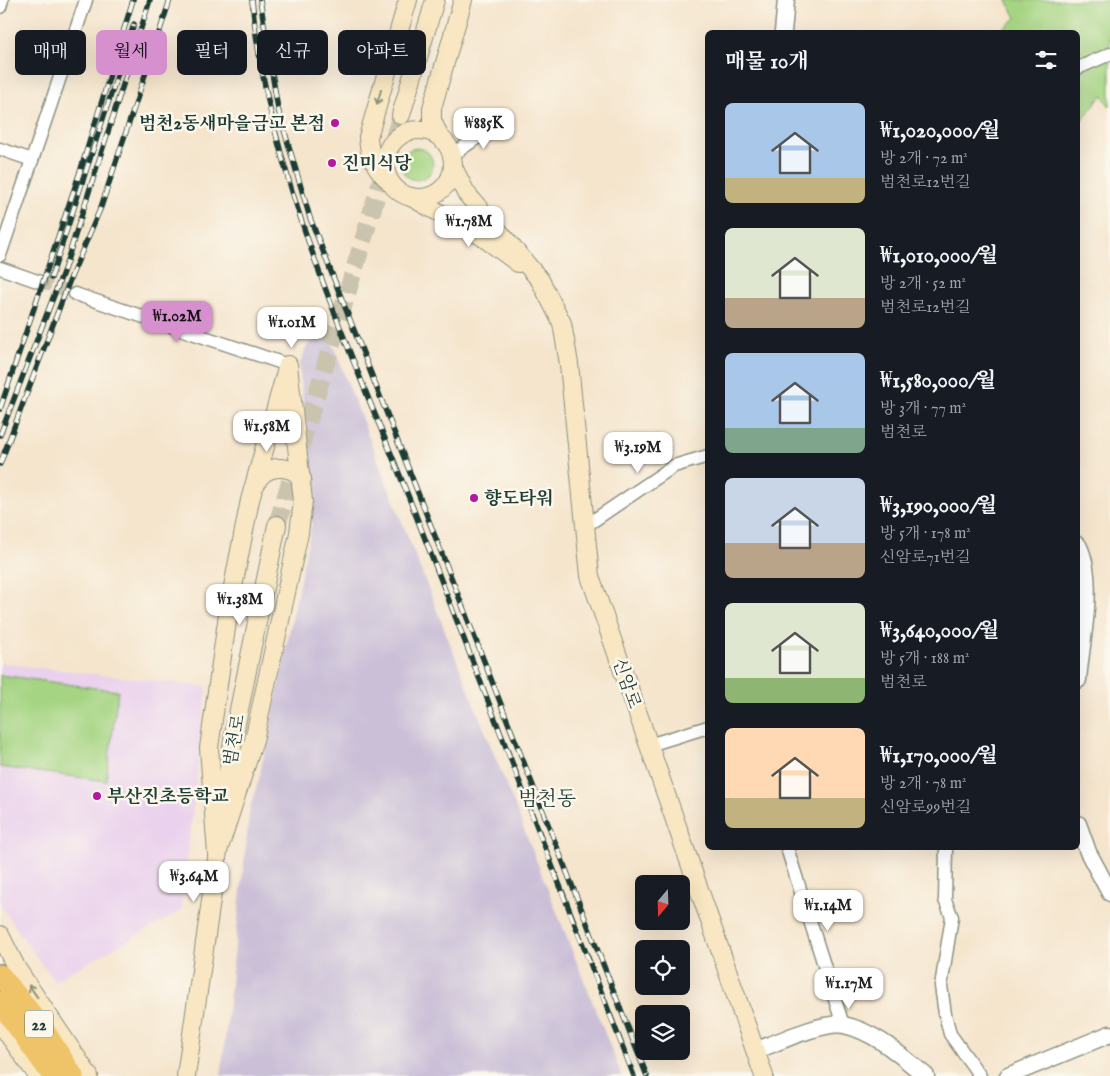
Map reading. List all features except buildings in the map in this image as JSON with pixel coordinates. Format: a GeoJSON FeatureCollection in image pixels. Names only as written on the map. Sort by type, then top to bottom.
{"type":"FeatureCollection","features":[{"type":"Feature","properties":{"kind":"highway","name":"22"},"geometry":{"type":"LineString","coordinates":[[8,972],[73,1076]]}},
{"type":"Feature","properties":{"kind":"highway","name":"22"},"geometry":{"type":"LineString","coordinates":[[0,1002],[53,1076]]}},
{"type":"Feature","properties":{"kind":"main road"},"geometry":{"type":"LineString","coordinates":[[408,0],[368,136],[369,153],[376,168],[400,192],[483,237],[540,280]]}},
{"type":"Feature","properties":{"kind":"main road"},"geometry":{"type":"LineString","coordinates":[[401,115],[435,0]]}},
{"type":"Feature","properties":{"kind":"main road"},"geometry":{"type":"LineString","coordinates":[[463,0],[432,108],[432,120],[439,136],[447,145],[466,193],[540,280]]}},
{"type":"Feature","properties":{"kind":"main road"},"geometry":{"type":"LineString","coordinates":[[392,185],[386,176],[384,165],[386,154],[394,141],[407,132],[418,130],[439,136]]}},
{"type":"Feature","properties":{"kind":"main road"},"geometry":{"type":"LineString","coordinates":[[411,197],[422,198],[434,194],[446,183],[452,161]]}},
{"type":"Feature","properties":{"kind":"main road","name":"신암로"},"geometry":{"type":"LineString","coordinates":[[540,280],[562,323],[569,364],[590,576],[764,1076]]}},
{"type":"Feature","properties":{"kind":"main road"},"geometry":{"type":"LineString","coordinates":[[217,854],[254,740],[299,533],[303,500],[302,479],[288,365]]}},
{"type":"Feature","properties":{"kind":"main road"},"geometry":{"type":"LineString","coordinates":[[217,854],[209,748],[229,607],[250,500],[288,365]]}},
{"type":"Feature","properties":{"kind":"main road"},"geometry":{"type":"LineString","coordinates":[[250,500],[257,480],[265,471],[275,468],[287,468],[298,474],[302,479]]}},
{"type":"Feature","properties":{"kind":"main road","name":"범천로"},"geometry":{"type":"LineString","coordinates":[[186,1076],[234,734],[277,525]]}},
{"type":"Feature","properties":{"kind":"main road"},"geometry":{"type":"LineString","coordinates":[[0,936],[8,972]]}},
{"type":"Feature","properties":{"kind":"main road"},"geometry":{"type":"LineString","coordinates":[[0,952],[8,972],[88,1076]]}},
{"type":"Feature","properties":{"kind":"main road"},"geometry":{"type":"LineString","coordinates":[[0,1023],[38,1076]]}},
{"type":"Feature","properties":{"kind":"street"},"geometry":{"type":"LineString","coordinates":[[0,7],[2,0]]}},
{"type":"Feature","properties":{"kind":"street"},"geometry":{"type":"LineString","coordinates":[[0,254],[86,0]]}},
{"type":"Feature","properties":{"kind":"street"},"geometry":{"type":"LineString","coordinates":[[783,30],[786,0]]}},
{"type":"Feature","properties":{"kind":"street"},"geometry":{"type":"LineString","coordinates":[[1080,67],[1110,54]]}},
{"type":"Feature","properties":{"kind":"street"},"geometry":{"type":"LineString","coordinates":[[452,161],[500,122]]}},
{"type":"Feature","properties":{"kind":"street"},"geometry":{"type":"LineString","coordinates":[[0,149],[32,160]]}},
{"type":"Feature","properties":{"kind":"street"},"geometry":{"type":"LineString","coordinates":[[0,268],[40,282]]}},
{"type":"Feature","properties":{"kind":"street"},"geometry":{"type":"LineString","coordinates":[[75,294],[288,365]]}},
{"type":"Feature","properties":{"kind":"street"},"geometry":{"type":"LineString","coordinates":[[584,527],[674,466],[705,457]]}},
{"type":"Feature","properties":{"kind":"street"},"geometry":{"type":"LineString","coordinates":[[1080,549],[1084,557],[1080,642]]}},
{"type":"Feature","properties":{"kind":"street"},"geometry":{"type":"LineString","coordinates":[[649,745],[705,728]]}},
{"type":"Feature","properties":{"kind":"street"},"geometry":{"type":"LineString","coordinates":[[1080,830],[1088,852],[1110,893]]}},
{"type":"Feature","properties":{"kind":"street"},"geometry":{"type":"LineString","coordinates":[[787,850],[843,1025]]}},
{"type":"Feature","properties":{"kind":"street"},"geometry":{"type":"LineString","coordinates":[[946,850],[945,900],[952,917],[941,986],[950,1034],[980,1076]]}},
{"type":"Feature","properties":{"kind":"street"},"geometry":{"type":"LineString","coordinates":[[755,1051],[813,1030],[843,1025],[866,1033],[892,1049],[926,1076]]}},
{"type":"Feature","properties":{"kind":"street"},"geometry":{"type":"LineString","coordinates":[[1008,1076],[1110,1034]]}},
{"type":"Feature","properties":{"kind":"shaded area"},"geometry":{"type":"Polygon","coordinates":[[[327,330],[622,1076],[221,1076],[250,807],[259,779],[312,523],[308,519],[309,451],[299,366],[307,346],[327,330]]]}},
{"type":"Feature","properties":{"kind":"shaded area","name":"부산진초등학교"},"geometry":{"type":"Polygon","coordinates":[[[0,663],[207,687],[181,911],[54,981],[0,905],[0,663]]]}},
{"type":"Feature","properties":{"kind":"green space"},"geometry":{"type":"Polygon","coordinates":[[[1007,0],[1110,0],[1110,107],[1102,95],[1080,122],[1080,30],[1001,30],[1016,18],[1007,0]]]}},
{"type":"Feature","properties":{"kind":"green space"},"geometry":{"type":"Polygon","coordinates":[[[417,148],[423,149],[428,153],[432,158],[432,170],[428,175],[423,179],[417,180],[411,179],[406,175],[402,170],[401,164],[402,158],[406,153],[411,149],[417,148]]]}},
{"type":"Feature","properties":{"kind":"green space"},"geometry":{"type":"Polygon","coordinates":[[[0,675],[118,691],[106,781],[0,767],[0,675]]]}},
{"type":"Feature","properties":{"kind":"tunnel"},"geometry":{"type":"LineString","coordinates":[[277,525],[401,115]]}},
{"type":"Feature","properties":{"kind":"tunnel"},"geometry":{"type":"LineString","coordinates":[[40,282],[75,294]]}},
{"type":"Feature","properties":{"kind":"railway"},"geometry":{"type":"LineString","coordinates":[[0,409],[80,172],[133,0]]}},
{"type":"Feature","properties":{"kind":"railway"},"geometry":{"type":"LineString","coordinates":[[0,435],[65,267],[150,0]]}},
{"type":"Feature","properties":{"kind":"railway"},"geometry":{"type":"LineString","coordinates":[[0,464],[71,277],[101,207],[170,0]]}},
{"type":"Feature","properties":{"kind":"railway"},"geometry":{"type":"LineString","coordinates":[[252,0],[261,65],[275,130],[293,195],[314,259],[634,1076]]}},
{"type":"Feature","properties":{"kind":"railway"},"geometry":{"type":"LineString","coordinates":[[260,0],[278,109],[310,218],[647,1076]]}},
{"type":"Feature","properties":{"kind":"railway"},"geometry":{"type":"LineString","coordinates":[[51,278],[134,24]]}},
{"type":"Feature","properties":{"kind":"place","name":"범천2동새마을금고 본점"},"geometry":{"type":"Point","coordinates":[335,123]}},
{"type":"Feature","properties":{"kind":"place","name":"진미식당"},"geometry":{"type":"Point","coordinates":[332,163]}},
{"type":"Feature","properties":{"kind":"place","name":"향도타워"},"geometry":{"type":"Point","coordinates":[474,498]}},
{"type":"Feature","properties":{"kind":"place","name":"부산진초등학교"},"geometry":{"type":"Point","coordinates":[97,796]}},
{"type":"Feature","properties":{"kind":"district","name":"범천동"},"geometry":{"type":"Point","coordinates":[547,798]}}]}
